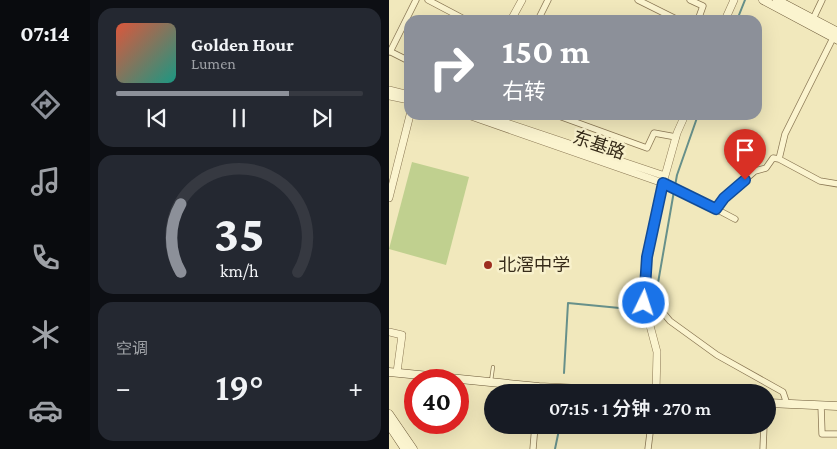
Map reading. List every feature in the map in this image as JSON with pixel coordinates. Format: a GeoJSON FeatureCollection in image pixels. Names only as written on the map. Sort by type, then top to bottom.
{"type":"FeatureCollection","features":[{"type":"Feature","properties":{"kind":"main road"},"geometry":{"type":"LineString","coordinates":[[763,0],[836,36]]}},
{"type":"Feature","properties":{"kind":"main road"},"geometry":{"type":"LineString","coordinates":[[777,0],[813,19],[836,36]]}},
{"type":"Feature","properties":{"kind":"main road"},"geometry":{"type":"LineString","coordinates":[[392,373],[503,384]]}},
{"type":"Feature","properties":{"kind":"main road"},"geometry":{"type":"LineString","coordinates":[[469,383],[488,384],[491,382]]}},
{"type":"Feature","properties":{"kind":"main road"},"geometry":{"type":"LineString","coordinates":[[776,403],[837,406]]}},
{"type":"Feature","properties":{"kind":"main road"},"geometry":{"type":"LineString","coordinates":[[389,414],[413,449]]}},
{"type":"Feature","properties":{"kind":"main road"},"geometry":{"type":"LineString","coordinates":[[389,425],[405,449]]}},
{"type":"Feature","properties":{"kind":"street"},"geometry":{"type":"LineString","coordinates":[[408,15],[416,0]]}},
{"type":"Feature","properties":{"kind":"street"},"geometry":{"type":"LineString","coordinates":[[428,0],[456,15]]}},
{"type":"Feature","properties":{"kind":"street"},"geometry":{"type":"LineString","coordinates":[[510,15],[517,0]]}},
{"type":"Feature","properties":{"kind":"street"},"geometry":{"type":"LineString","coordinates":[[514,15],[521,0]]}},
{"type":"Feature","properties":{"kind":"street"},"geometry":{"type":"LineString","coordinates":[[540,15],[548,0]]}},
{"type":"Feature","properties":{"kind":"street"},"geometry":{"type":"LineString","coordinates":[[638,0],[668,15]]}},
{"type":"Feature","properties":{"kind":"street"},"geometry":{"type":"LineString","coordinates":[[690,0],[703,6],[700,15]]}},
{"type":"Feature","properties":{"kind":"street"},"geometry":{"type":"LineString","coordinates":[[727,15],[734,0]]}},
{"type":"Feature","properties":{"kind":"street"},"geometry":{"type":"LineString","coordinates":[[813,19],[822,0]]}},
{"type":"Feature","properties":{"kind":"street"},"geometry":{"type":"LineString","coordinates":[[404,23],[389,51],[404,58]]}},
{"type":"Feature","properties":{"kind":"street"},"geometry":{"type":"LineString","coordinates":[[779,159],[785,134],[836,36]]}},
{"type":"Feature","properties":{"kind":"street"},"geometry":{"type":"LineString","coordinates":[[389,90],[404,94]]}},
{"type":"Feature","properties":{"kind":"street"},"geometry":{"type":"LineString","coordinates":[[389,96],[404,99]]}},
{"type":"Feature","properties":{"kind":"street"},"geometry":{"type":"LineString","coordinates":[[389,198],[409,120]]}},
{"type":"Feature","properties":{"kind":"street","name":"东基路"},"geometry":{"type":"LineString","coordinates":[[483,120],[664,179]]}},
{"type":"Feature","properties":{"kind":"street","name":"东基路"},"geometry":{"type":"LineString","coordinates":[[497,120],[664,179]]}},
{"type":"Feature","properties":{"kind":"street"},"geometry":{"type":"LineString","coordinates":[[570,120],[647,148],[654,133],[676,137]]}},
{"type":"Feature","properties":{"kind":"street"},"geometry":{"type":"LineString","coordinates":[[655,384],[657,352],[644,303],[647,257],[664,179],[683,120]]}},
{"type":"Feature","properties":{"kind":"street"},"geometry":{"type":"LineString","coordinates":[[716,209],[724,198],[755,171],[766,168],[773,158],[779,159],[820,181],[837,184]]}},
{"type":"Feature","properties":{"kind":"street"},"geometry":{"type":"LineString","coordinates":[[664,179],[735,219]]}},
{"type":"Feature","properties":{"kind":"street"},"geometry":{"type":"LineString","coordinates":[[645,291],[670,321],[717,355],[783,392],[787,404]]}},
{"type":"Feature","properties":{"kind":"street"},"geometry":{"type":"LineString","coordinates":[[389,332],[402,335],[392,373]]}},
{"type":"Feature","properties":{"kind":"street"},"geometry":{"type":"LineString","coordinates":[[821,405],[822,434],[837,434]]}},
{"type":"Feature","properties":{"kind":"street"},"geometry":{"type":"LineString","coordinates":[[533,449],[534,434]]}},
{"type":"Feature","properties":{"kind":"street"},"geometry":{"type":"LineString","coordinates":[[648,449],[650,434]]}},
{"type":"Feature","properties":{"kind":"street"},"geometry":{"type":"LineString","coordinates":[[763,449],[764,434]]}},
{"type":"Feature","properties":{"kind":"lane"},"geometry":{"type":"LineString","coordinates":[[491,382],[493,368]]}},
{"type":"Feature","properties":{"kind":"green space"},"geometry":{"type":"Polygon","coordinates":[[[412,162],[469,177],[446,265],[389,249],[412,162]]]}},
{"type":"Feature","properties":{"kind":"waterway"},"geometry":{"type":"LineString","coordinates":[[739,15],[745,0]]}},
{"type":"Feature","properties":{"kind":"waterway"},"geometry":{"type":"LineString","coordinates":[[675,186],[696,120]]}},
{"type":"Feature","properties":{"kind":"waterway"},"geometry":{"type":"LineString","coordinates":[[657,302],[660,301],[658,283],[674,191]]}},
{"type":"Feature","properties":{"kind":"waterway"},"geometry":{"type":"LineString","coordinates":[[564,373],[568,303],[630,309],[642,306]]}},
{"type":"Feature","properties":{"kind":"waterway"},"geometry":{"type":"LineString","coordinates":[[555,449],[558,434]]}},
{"type":"Feature","properties":{"kind":"place","name":"北滘中学"},"geometry":{"type":"Point","coordinates":[488,265]}},
{"type":"Feature","properties":{"kind":"route"},"geometry":{"type":"LineString","coordinates":[[644,303],[647,257],[663,183],[716,209],[724,198],[745,180]]}}]}
